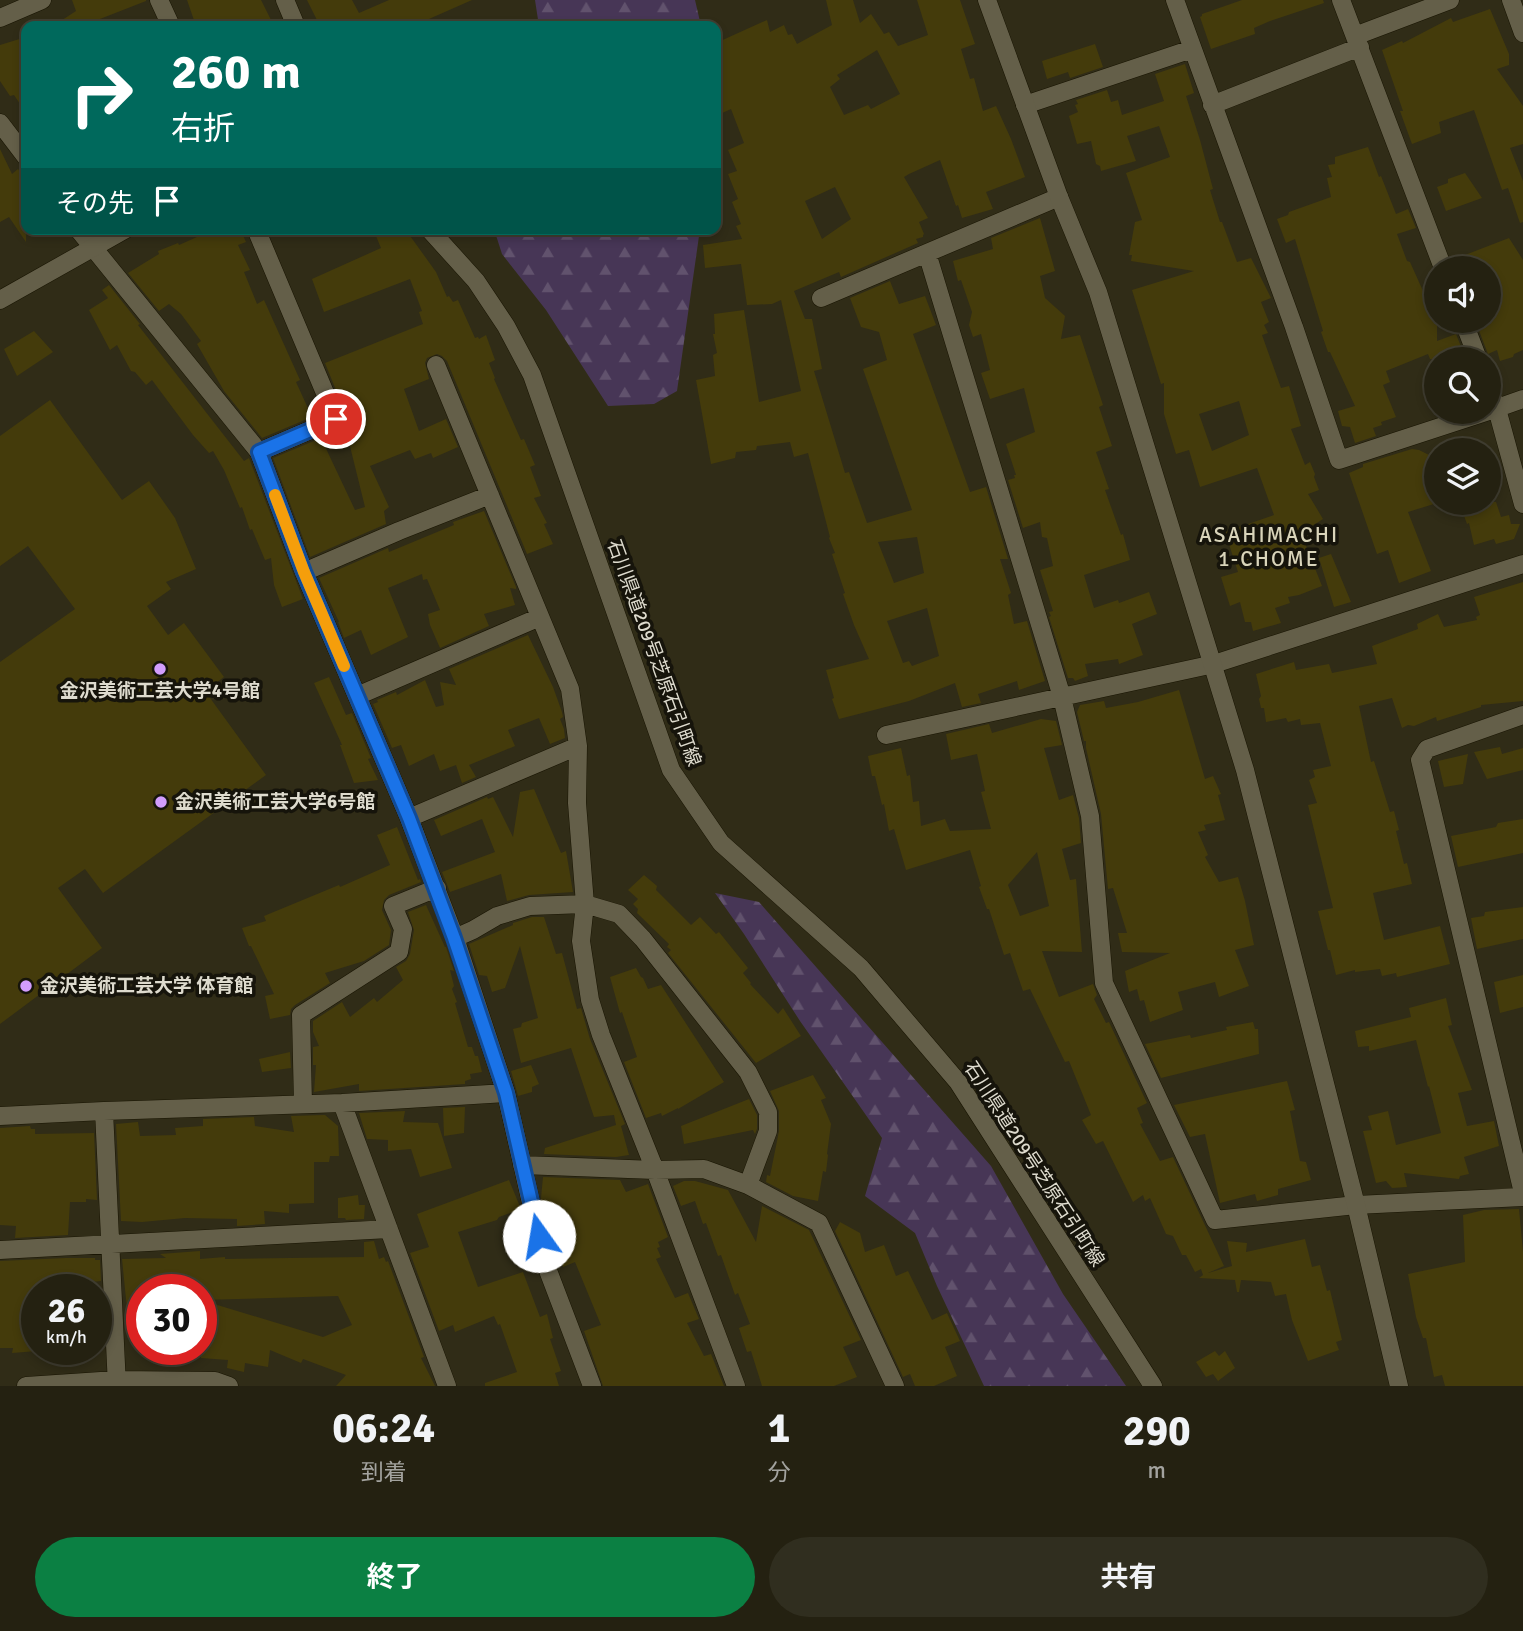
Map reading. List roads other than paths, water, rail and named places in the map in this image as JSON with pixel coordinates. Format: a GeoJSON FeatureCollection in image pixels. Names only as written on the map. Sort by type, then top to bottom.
{"type":"FeatureCollection","features":[{"type":"Feature","properties":{"kind":"street"},"geometry":{"type":"LineString","coordinates":[[0,18],[43,0]]}},
{"type":"Feature","properties":{"kind":"street"},"geometry":{"type":"LineString","coordinates":[[159,0],[169,21]]}},
{"type":"Feature","properties":{"kind":"street"},"geometry":{"type":"LineString","coordinates":[[285,0],[294,21]]}},
{"type":"Feature","properties":{"kind":"street"},"geometry":{"type":"LineString","coordinates":[[987,0],[1059,197],[1098,292],[1214,664],[1245,770],[1356,1205],[1399,1386]]}},
{"type":"Feature","properties":{"kind":"street"},"geometry":{"type":"LineString","coordinates":[[1174,0],[1294,327],[1339,460],[1449,424]]}},
{"type":"Feature","properties":{"kind":"street"},"geometry":{"type":"LineString","coordinates":[[1341,0],[1438,256]]}},
{"type":"Feature","properties":{"kind":"street"},"geometry":{"type":"LineString","coordinates":[[1212,105],[1450,0]]}},
{"type":"Feature","properties":{"kind":"street"},"geometry":{"type":"LineString","coordinates":[[1511,0],[1523,33]]}},
{"type":"Feature","properties":{"kind":"street"},"geometry":{"type":"LineString","coordinates":[[1025,105],[1192,49]]}},
{"type":"Feature","properties":{"kind":"street"},"geometry":{"type":"LineString","coordinates":[[0,123],[21,147]]}},
{"type":"Feature","properties":{"kind":"street"},"geometry":{"type":"LineString","coordinates":[[821,299],[1059,197]]}},
{"type":"Feature","properties":{"kind":"street"},"geometry":{"type":"LineString","coordinates":[[83,235],[259,452],[304,572],[437,888],[506,1093],[544,1260],[592,1386]]}},
{"type":"Feature","properties":{"kind":"street"},"geometry":{"type":"LineString","coordinates":[[0,300],[116,235]]}},
{"type":"Feature","properties":{"kind":"street"},"geometry":{"type":"LineString","coordinates":[[259,235],[336,419],[259,452]]}},
{"type":"Feature","properties":{"kind":"street","name":"石川県道209号芝原石引町線"},"geometry":{"type":"LineString","coordinates":[[434,235],[476,281],[506,326],[533,375],[671,770],[721,843],[861,968],[958,1082],[1153,1386]]}},
{"type":"Feature","properties":{"kind":"street"},"geometry":{"type":"LineString","coordinates":[[927,253],[1062,697],[1090,816],[1104,983],[1216,1220],[1356,1205],[1523,1195],[1420,760],[1427,749],[1523,715]]}},
{"type":"Feature","properties":{"kind":"street"},"geometry":{"type":"LineString","coordinates":[[436,365],[570,689],[578,746],[577,803],[585,904],[581,941],[590,1000],[736,1386]]}},
{"type":"Feature","properties":{"kind":"street"},"geometry":{"type":"LineString","coordinates":[[1501,407],[1523,399]]}},
{"type":"Feature","properties":{"kind":"street"},"geometry":{"type":"LineString","coordinates":[[1497,424],[1523,504]]}},
{"type":"Feature","properties":{"kind":"street"},"geometry":{"type":"LineString","coordinates":[[304,572],[407,527],[490,495]]}},
{"type":"Feature","properties":{"kind":"street"},"geometry":{"type":"LineString","coordinates":[[886,735],[1214,664],[1523,564]]}},
{"type":"Feature","properties":{"kind":"street"},"geometry":{"type":"LineString","coordinates":[[357,696],[540,617]]}},
{"type":"Feature","properties":{"kind":"street"},"geometry":{"type":"LineString","coordinates":[[409,818],[578,746]]}},
{"type":"Feature","properties":{"kind":"street"},"geometry":{"type":"LineString","coordinates":[[303,1104],[301,1015],[399,952],[403,929],[393,906],[437,888]]}},
{"type":"Feature","properties":{"kind":"street"},"geometry":{"type":"LineString","coordinates":[[454,938],[497,916],[530,906],[585,904],[619,914],[643,939],[748,1072],[768,1112],[768,1131],[748,1185]]}},
{"type":"Feature","properties":{"kind":"street"},"geometry":{"type":"LineString","coordinates":[[0,1116],[342,1103],[506,1093]]}},
{"type":"Feature","properties":{"kind":"street"},"geometry":{"type":"LineString","coordinates":[[342,1103],[447,1386]]}},
{"type":"Feature","properties":{"kind":"street"},"geometry":{"type":"LineString","coordinates":[[104,1111],[116,1383]]}},
{"type":"Feature","properties":{"kind":"street"},"geometry":{"type":"LineString","coordinates":[[522,1165],[705,1170],[748,1185],[819,1223],[894,1386]]}},
{"type":"Feature","properties":{"kind":"street"},"geometry":{"type":"LineString","coordinates":[[0,1250],[389,1229]]}},
{"type":"Feature","properties":{"kind":"street"},"geometry":{"type":"LineString","coordinates":[[26,1386],[215,1381],[229,1386]]}},
{"type":"Feature","properties":{"kind":"place","name":"金沢美術工芸大学4号館"},"geometry":{"type":"Point","coordinates":[160,669]}},
{"type":"Feature","properties":{"kind":"place","name":"金沢美術工芸大学6号館"},"geometry":{"type":"Point","coordinates":[161,802]}},
{"type":"Feature","properties":{"kind":"place","name":"金沢美術工芸大学 体育館"},"geometry":{"type":"Point","coordinates":[26,986]}},
{"type":"Feature","properties":{"kind":"district","name":"ASAHIMACHI 1-CHOME"},"geometry":{"type":"Point","coordinates":[1269,547]}}]}
